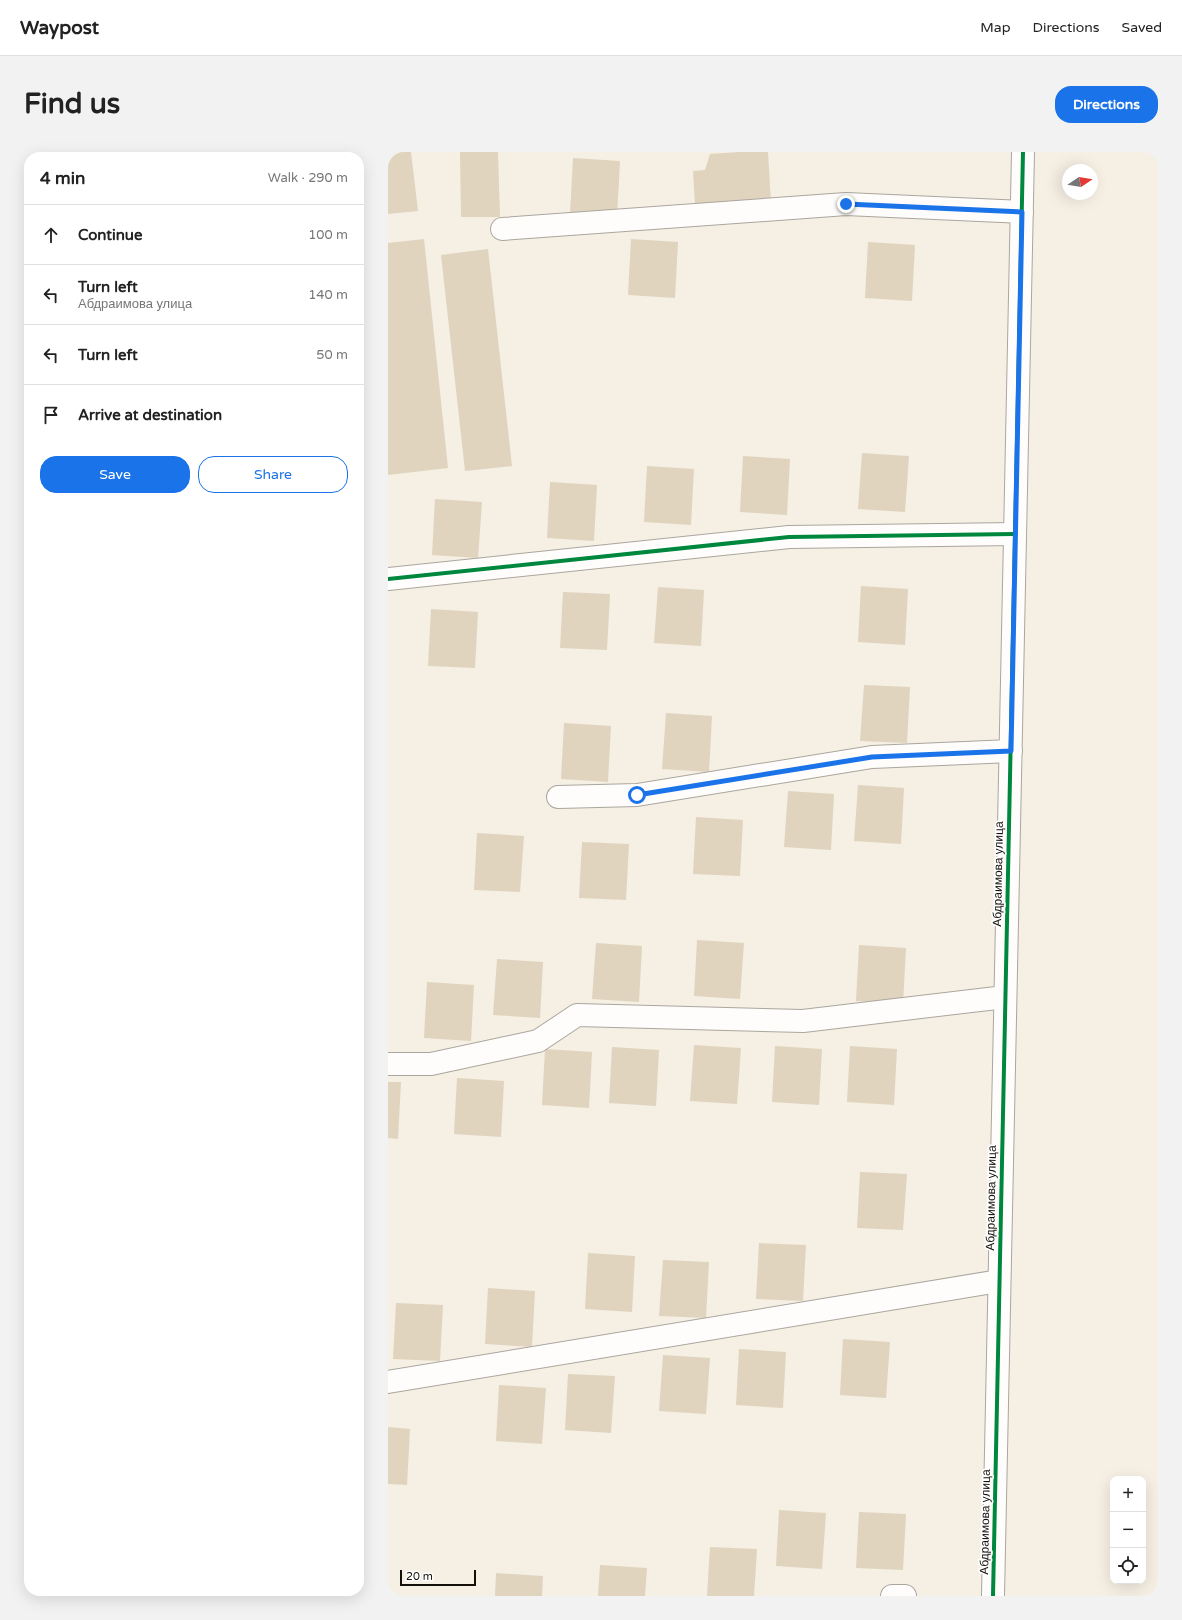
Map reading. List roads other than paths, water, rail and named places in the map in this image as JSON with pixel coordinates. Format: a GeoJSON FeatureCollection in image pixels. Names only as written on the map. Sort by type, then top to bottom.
{"type":"FeatureCollection","features":[{"type":"Feature","properties":{"kind":"street","name":"Абдраимова улица"},"geometry":{"type":"LineString","coordinates":[[993,1596],[1023,152]]}},
{"type":"Feature","properties":{"kind":"street"},"geometry":{"type":"LineString","coordinates":[[502,230],[846,204],[1022,212]]}},
{"type":"Feature","properties":{"kind":"street"},"geometry":{"type":"LineString","coordinates":[[388,579],[789,537],[1015,534]]}},
{"type":"Feature","properties":{"kind":"street"},"geometry":{"type":"LineString","coordinates":[[558,797],[637,795],[872,757],[1011,751]]}},
{"type":"Feature","properties":{"kind":"street"},"geometry":{"type":"LineString","coordinates":[[388,1064],[431,1064],[538,1042],[578,1015],[803,1021],[1005,997]]}},
{"type":"Feature","properties":{"kind":"street"},"geometry":{"type":"LineString","coordinates":[[388,1382],[999,1281]]}},
{"type":"Feature","properties":{"kind":"street"},"geometry":{"type":"LineString","coordinates":[[892,1596],[905,1596]]}}]}
